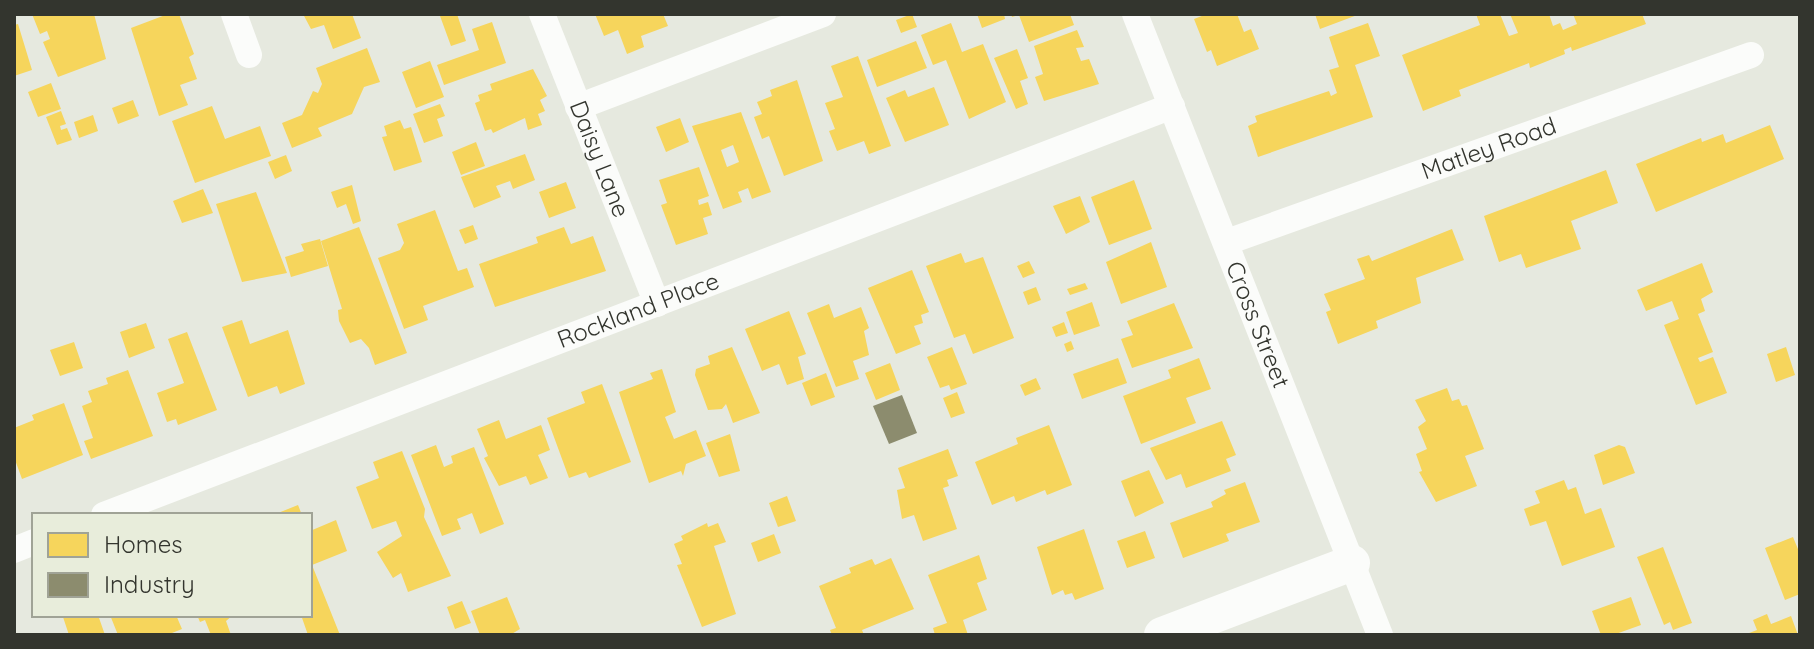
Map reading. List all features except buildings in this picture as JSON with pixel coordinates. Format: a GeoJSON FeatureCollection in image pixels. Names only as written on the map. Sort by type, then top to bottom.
{"type":"FeatureCollection","features":[{"type":"Feature","properties":{"kind":"street"},"geometry":{"type":"LineString","coordinates":[[234,14],[249,55]]}},
{"type":"Feature","properties":{"kind":"street","name":"Daisy Lane"},"geometry":{"type":"LineString","coordinates":[[542,14],[657,304]]}},
{"type":"Feature","properties":{"kind":"street"},"geometry":{"type":"LineString","coordinates":[[578,107],[823,14]]}},
{"type":"Feature","properties":{"kind":"street","name":"Cross Street"},"geometry":{"type":"LineString","coordinates":[[1135,14],[1380,635]]}},
{"type":"Feature","properties":{"kind":"street","name":"Matley Road"},"geometry":{"type":"LineString","coordinates":[[1227,242],[1751,55]]}},
{"type":"Feature","properties":{"kind":"street","name":"Rockland Place"},"geometry":{"type":"LineString","coordinates":[[109,513],[1172,106]]}},
{"type":"Feature","properties":{"kind":"street"},"geometry":{"type":"LineString","coordinates":[[1162,635],[1352,563]]}}]}
